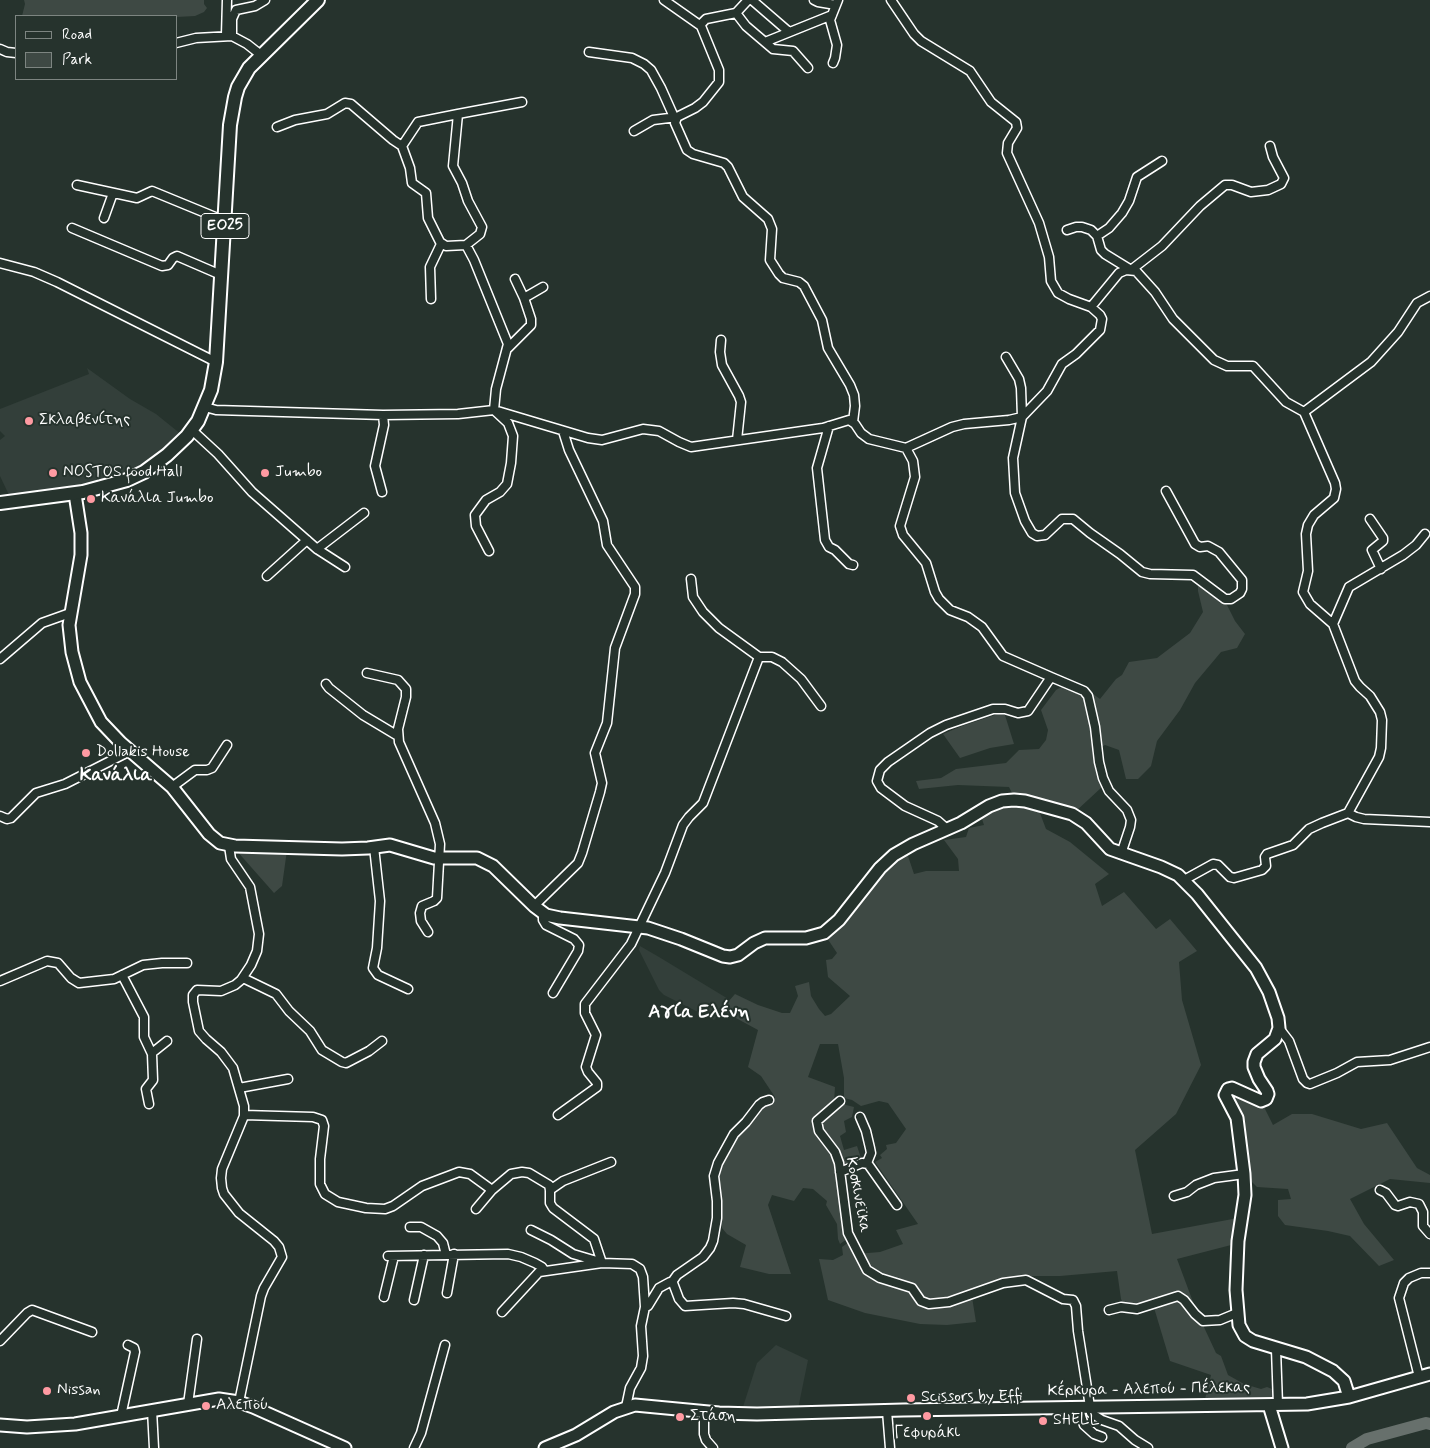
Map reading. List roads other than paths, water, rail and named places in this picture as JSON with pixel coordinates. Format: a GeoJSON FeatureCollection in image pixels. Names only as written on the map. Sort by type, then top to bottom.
{"type":"FeatureCollection","features":[{"type":"Feature","properties":{"kind":"main road","name":"ΕΟ25"},"geometry":{"type":"LineString","coordinates":[[0,503],[75,494],[112,485],[144,472],[171,451],[192,430],[205,407],[211,390],[216,362],[230,125],[238,87],[243,77],[261,55],[315,1]]}},
{"type":"Feature","properties":{"kind":"street"},"geometry":{"type":"LineString","coordinates":[[227,0],[229,36]]}},
{"type":"Feature","properties":{"kind":"street"},"geometry":{"type":"LineString","coordinates":[[229,36],[232,19],[236,10],[255,6],[264,0]]}},
{"type":"Feature","properties":{"kind":"street"},"geometry":{"type":"LineString","coordinates":[[634,131],[653,120],[675,117],[695,108],[703,102],[719,82],[719,70],[701,26],[664,0]]}},
{"type":"Feature","properties":{"kind":"street"},"geometry":{"type":"LineString","coordinates":[[701,26],[706,19],[736,13],[750,0],[789,32]]}},
{"type":"Feature","properties":{"kind":"street"},"geometry":{"type":"LineString","coordinates":[[814,0],[818,2],[837,2],[830,24],[837,45],[836,58],[833,63]]}},
{"type":"Feature","properties":{"kind":"street"},"geometry":{"type":"LineString","coordinates":[[589,52],[632,58],[651,70],[675,117],[687,150],[693,154],[724,163],[728,167],[743,197],[768,219],[772,229],[770,260],[783,278],[799,282],[804,286],[822,320],[828,348],[854,395],[853,422],[862,435],[869,439],[906,448],[952,426],[1008,420],[1022,416],[1047,391],[1062,364],[1076,354],[1100,330],[1102,319],[1091,307],[1058,293],[1051,281],[1049,257],[1039,223],[1007,153],[1007,146],[1017,128],[1016,122],[991,102],[970,71],[921,41],[914,34],[891,0]]}},
{"type":"Feature","properties":{"kind":"street"},"geometry":{"type":"LineString","coordinates":[[736,13],[746,26],[775,50],[794,51],[808,68]]}},
{"type":"Feature","properties":{"kind":"street"},"geometry":{"type":"LineString","coordinates":[[765,42],[832,15]]}},
{"type":"Feature","properties":{"kind":"street"},"geometry":{"type":"LineString","coordinates":[[178,42],[196,38],[229,36],[247,44],[261,55]]}},
{"type":"Feature","properties":{"kind":"street"},"geometry":{"type":"LineString","coordinates":[[0,49],[15,53]]}},
{"type":"Feature","properties":{"kind":"street"},"geometry":{"type":"LineString","coordinates":[[402,146],[418,122],[522,102]]}},
{"type":"Feature","properties":{"kind":"street"},"geometry":{"type":"LineString","coordinates":[[277,127],[295,120],[327,114],[343,104],[349,103],[402,146],[410,168],[412,183],[426,193],[428,218],[441,244],[446,246],[466,245],[480,234],[482,227],[453,166],[458,114]]}},
{"type":"Feature","properties":{"kind":"street"},"geometry":{"type":"LineString","coordinates":[[1091,307],[1117,275],[1122,271],[1131,270],[1162,246],[1200,206],[1225,185],[1232,185],[1251,192],[1268,190],[1281,184],[1284,178],[1273,158],[1270,146]]}},
{"type":"Feature","properties":{"kind":"street"},"geometry":{"type":"LineString","coordinates":[[1097,236],[1109,228],[1122,212],[1129,201],[1137,177],[1162,161]]}},
{"type":"Feature","properties":{"kind":"street"},"geometry":{"type":"LineString","coordinates":[[77,185],[138,198],[152,192],[225,221]]}},
{"type":"Feature","properties":{"kind":"street"},"geometry":{"type":"LineString","coordinates":[[104,218],[113,193]]}},
{"type":"Feature","properties":{"kind":"street"},"geometry":{"type":"LineString","coordinates":[[1067,230],[1076,227],[1091,230],[1097,236],[1101,250],[1131,270],[1141,274],[1174,319],[1214,360],[1226,366],[1252,366],[1286,402],[1304,412],[1336,489],[1334,498],[1314,515],[1308,525],[1306,534],[1308,571],[1303,592],[1310,604],[1333,624],[1355,681],[1370,696],[1380,712],[1383,728],[1379,757],[1348,813],[1309,829],[1292,844],[1267,854],[1265,857],[1266,866],[1262,870],[1234,878],[1230,877],[1218,865],[1213,864],[1184,880]]}},
{"type":"Feature","properties":{"kind":"street"},"geometry":{"type":"LineString","coordinates":[[72,228],[162,266],[166,266],[177,256],[221,274]]}},
{"type":"Feature","properties":{"kind":"street"},"geometry":{"type":"LineString","coordinates":[[431,299],[430,267],[441,244]]}},
{"type":"Feature","properties":{"kind":"street"},"geometry":{"type":"LineString","coordinates":[[466,245],[474,260],[508,344],[496,389],[494,410]]}},
{"type":"Feature","properties":{"kind":"street"},"geometry":{"type":"LineString","coordinates":[[0,262],[34,272],[57,282],[216,362]]}},
{"type":"Feature","properties":{"kind":"street"},"geometry":{"type":"LineString","coordinates":[[508,348],[531,325],[531,319],[524,298],[515,279]]}},
{"type":"Feature","properties":{"kind":"street"},"geometry":{"type":"LineString","coordinates":[[524,298],[543,287]]}},
{"type":"Feature","properties":{"kind":"street"},"geometry":{"type":"LineString","coordinates":[[1304,412],[1371,362],[1398,332],[1417,303],[1430,296]]}},
{"type":"Feature","properties":{"kind":"street"},"geometry":{"type":"LineString","coordinates":[[721,340],[720,355],[722,365],[739,396],[740,402],[737,440]]}},
{"type":"Feature","properties":{"kind":"street"},"geometry":{"type":"LineString","coordinates":[[1006,357],[1020,384],[1022,416],[1013,458],[1015,493],[1025,521],[1034,534],[1045,535],[1062,519],[1073,518],[1142,572],[1150,574],[1193,575],[1225,599],[1231,599],[1240,593],[1242,580],[1219,552],[1208,546],[1200,547],[1195,544],[1166,491]]}},
{"type":"Feature","properties":{"kind":"street"},"geometry":{"type":"LineString","coordinates":[[205,407],[216,410],[383,415],[458,414],[494,410],[588,438],[602,440],[644,429],[659,431],[691,447],[830,426],[846,420],[853,422]]}},
{"type":"Feature","properties":{"kind":"street"},"geometry":{"type":"LineString","coordinates":[[489,551],[476,526],[475,515],[486,500],[500,492],[507,484],[513,442],[511,427],[494,410]]}},
{"type":"Feature","properties":{"kind":"street"},"geometry":{"type":"LineString","coordinates":[[382,492],[375,466],[384,425],[383,415]]}},
{"type":"Feature","properties":{"kind":"street"},"geometry":{"type":"LineString","coordinates":[[830,426],[817,468],[825,540],[829,547],[835,550],[849,564],[853,565]]}},
{"type":"Feature","properties":{"kind":"street"},"geometry":{"type":"LineString","coordinates":[[192,430],[218,454],[252,492],[307,540],[345,567]]}},
{"type":"Feature","properties":{"kind":"street"},"geometry":{"type":"LineString","coordinates":[[534,906],[578,862],[582,853],[602,783],[595,753],[607,723],[614,648],[635,594],[635,587],[607,545],[603,521],[569,450],[564,431]]}},
{"type":"Feature","properties":{"kind":"street"},"geometry":{"type":"LineString","coordinates":[[906,448],[913,461],[915,477],[900,526],[903,535],[926,563],[939,599],[950,610],[968,617],[982,627],[1003,656],[1084,691],[1090,701],[1096,727],[1102,778],[1109,790],[1127,810],[1131,820],[1121,854]]}},
{"type":"Feature","properties":{"kind":"street"},"geometry":{"type":"LineString","coordinates":[[75,494],[81,534],[81,555],[69,625],[72,652],[80,682],[101,722],[172,788],[212,838],[220,843],[229,846],[342,849],[394,845],[424,856],[439,858],[470,857],[485,861],[508,879],[543,914],[560,918],[640,926],[726,957],[738,955],[754,943],[765,938],[816,936],[827,931],[836,924],[880,868],[894,855],[994,804],[1011,800],[1025,801],[1077,816],[1092,829],[1107,847],[1121,854],[1167,870],[1184,880],[1256,968],[1269,992],[1278,1018],[1279,1028],[1274,1039],[1257,1054],[1254,1062],[1254,1067],[1268,1094],[1266,1099],[1261,1101],[1232,1088],[1226,1092],[1226,1098],[1237,1118],[1244,1174],[1245,1195],[1239,1231],[1236,1274],[1239,1325],[1245,1336],[1253,1341],[1306,1357],[1333,1371],[1344,1381],[1349,1397]]}},
{"type":"Feature","properties":{"kind":"street"},"geometry":{"type":"LineString","coordinates":[[317,548],[364,513]]}},
{"type":"Feature","properties":{"kind":"street"},"geometry":{"type":"LineString","coordinates":[[1370,519],[1383,538],[1383,541],[1372,552],[1381,569]]}},
{"type":"Feature","properties":{"kind":"street"},"geometry":{"type":"LineString","coordinates":[[1333,624],[1349,587],[1381,569],[1416,545],[1425,534]]}},
{"type":"Feature","properties":{"kind":"street"},"geometry":{"type":"LineString","coordinates":[[266,576],[307,540]]}},
{"type":"Feature","properties":{"kind":"street"},"geometry":{"type":"LineString","coordinates":[[691,579],[693,597],[703,612],[718,628],[759,656],[774,658],[785,664],[801,679],[821,706]]}},
{"type":"Feature","properties":{"kind":"street"},"geometry":{"type":"LineString","coordinates":[[0,658],[42,623],[70,613]]}},
{"type":"Feature","properties":{"kind":"street"},"geometry":{"type":"LineString","coordinates":[[558,1115],[597,1087],[598,1083],[586,1067],[596,1034],[585,1013],[585,1004],[624,955],[665,873],[683,825],[699,809],[707,796],[759,656]]}},
{"type":"Feature","properties":{"kind":"street"},"geometry":{"type":"LineString","coordinates":[[367,673],[394,678],[404,685],[406,697],[398,736],[399,742],[437,830],[440,844],[437,898],[422,906],[420,913],[421,921],[428,932]]}},
{"type":"Feature","properties":{"kind":"street"},"geometry":{"type":"LineString","coordinates":[[947,829],[936,819],[907,807],[885,792],[877,782],[878,772],[888,762],[930,733],[946,725],[993,709],[1005,709],[1018,713],[1028,711],[1051,677]]}},
{"type":"Feature","properties":{"kind":"street"},"geometry":{"type":"LineString","coordinates":[[326,684],[363,715],[398,736]]}},
{"type":"Feature","properties":{"kind":"street"},"geometry":{"type":"LineString","coordinates":[[172,788],[195,770],[211,769],[227,746]]}},
{"type":"Feature","properties":{"kind":"street"},"geometry":{"type":"LineString","coordinates":[[0,816],[7,819],[12,818],[36,793],[65,784],[130,751]]}},
{"type":"Feature","properties":{"kind":"street"},"geometry":{"type":"LineString","coordinates":[[1348,813],[1356,818],[1364,819],[1430,822]]}},
{"type":"Feature","properties":{"kind":"street"},"geometry":{"type":"LineString","coordinates":[[229,846],[231,859],[250,887],[259,942],[255,958],[243,978],[235,986],[221,991],[197,990],[194,992],[193,998],[199,1031],[230,1064],[239,1088],[244,1115],[224,1164],[221,1178],[224,1194],[239,1212],[280,1247],[282,1257],[261,1296],[239,1402]]}},
{"type":"Feature","properties":{"kind":"street"},"geometry":{"type":"LineString","coordinates":[[374,847],[380,901],[373,968],[378,975],[408,989]]}},
{"type":"Feature","properties":{"kind":"street"},"geometry":{"type":"LineString","coordinates":[[543,914],[543,920],[546,925],[574,939],[579,945],[553,994]]}},
{"type":"Feature","properties":{"kind":"street"},"geometry":{"type":"LineString","coordinates":[[0,981],[47,961],[58,963],[71,978],[79,983],[110,980],[143,965],[162,962],[187,963]]}},
{"type":"Feature","properties":{"kind":"street"},"geometry":{"type":"LineString","coordinates":[[122,975],[144,1017],[144,1037],[152,1052],[153,1079],[146,1090],[149,1104]]}},
{"type":"Feature","properties":{"kind":"street"},"geometry":{"type":"LineString","coordinates":[[243,978],[276,994],[289,1011],[310,1031],[322,1050],[342,1062],[346,1063],[369,1051],[382,1041]]}},
{"type":"Feature","properties":{"kind":"street"},"geometry":{"type":"LineString","coordinates":[[1279,1028],[1289,1041],[1303,1079],[1310,1084],[1357,1062],[1390,1060],[1430,1047]]}},
{"type":"Feature","properties":{"kind":"street"},"geometry":{"type":"LineString","coordinates":[[152,1052],[167,1041]]}},
{"type":"Feature","properties":{"kind":"street"},"geometry":{"type":"LineString","coordinates":[[239,1088],[288,1080]]}},
{"type":"Feature","properties":{"kind":"street"},"geometry":{"type":"LineString","coordinates":[[645,1307],[648,1306],[658,1288],[672,1282],[677,1275],[703,1257],[710,1248],[717,1218],[714,1184],[715,1170],[734,1134],[759,1105],[770,1100]]}},
{"type":"Feature","properties":{"kind":"street","name":"Κοσκινεϊκα"},"geometry":{"type":"LineString","coordinates":[[840,1101],[817,1121],[819,1131],[835,1152],[839,1163],[848,1233],[861,1262],[867,1270],[872,1274],[915,1290],[924,1304],[949,1302],[1003,1284],[1026,1280],[1063,1299],[1075,1302],[1084,1407]]}},
{"type":"Feature","properties":{"kind":"street"},"geometry":{"type":"LineString","coordinates":[[244,1115],[313,1117],[324,1121],[320,1159],[320,1184],[325,1194],[338,1202],[366,1208],[386,1209],[418,1188],[459,1172],[470,1174],[492,1190]]}},
{"type":"Feature","properties":{"kind":"street"},"geometry":{"type":"LineString","coordinates":[[860,1117],[866,1131],[871,1153],[867,1164]]}},
{"type":"Feature","properties":{"kind":"street"},"geometry":{"type":"LineString","coordinates":[[550,1190],[571,1178],[611,1162]]}},
{"type":"Feature","properties":{"kind":"street"},"geometry":{"type":"LineString","coordinates":[[840,1172],[862,1163],[867,1164],[873,1168],[897,1205]]}},
{"type":"Feature","properties":{"kind":"street"},"geometry":{"type":"LineString","coordinates":[[476,1209],[492,1190],[511,1174],[529,1173],[545,1182],[550,1190],[552,1207],[566,1220],[594,1239],[602,1263]]}},
{"type":"Feature","properties":{"kind":"street"},"geometry":{"type":"LineString","coordinates":[[1174,1196],[1187,1192],[1196,1185],[1214,1178],[1244,1174]]}},
{"type":"Feature","properties":{"kind":"street"},"geometry":{"type":"LineString","coordinates":[[1380,1190],[1386,1193],[1395,1205],[1398,1206],[1410,1202],[1419,1204],[1424,1212],[1423,1226],[1430,1234]]}},
{"type":"Feature","properties":{"kind":"street"},"geometry":{"type":"LineString","coordinates":[[410,1227],[421,1227],[437,1236],[450,1254],[447,1293]]}},
{"type":"Feature","properties":{"kind":"street"},"geometry":{"type":"LineString","coordinates":[[531,1230],[552,1240],[573,1254],[602,1263]]}},
{"type":"Feature","properties":{"kind":"street"},"geometry":{"type":"LineString","coordinates":[[384,1297],[391,1256],[495,1253],[514,1255],[535,1263],[544,1270]]}},
{"type":"Feature","properties":{"kind":"street"},"geometry":{"type":"LineString","coordinates":[[414,1300],[424,1255]]}},
{"type":"Feature","properties":{"kind":"street"},"geometry":{"type":"LineString","coordinates":[[502,1312],[534,1276],[544,1270],[602,1263],[632,1264],[640,1270],[644,1277],[645,1307],[641,1326],[643,1356],[641,1368],[630,1388],[626,1407]]}},
{"type":"Feature","properties":{"kind":"street"},"geometry":{"type":"LineString","coordinates":[[1425,1375],[1400,1298],[1404,1284],[1409,1278],[1421,1273],[1430,1273]]}},
{"type":"Feature","properties":{"kind":"street"},"geometry":{"type":"LineString","coordinates":[[672,1282],[681,1303],[685,1306],[744,1304],[786,1316]]}},
{"type":"Feature","properties":{"kind":"street"},"geometry":{"type":"LineString","coordinates":[[1109,1310],[1121,1307],[1137,1309],[1178,1296],[1203,1321],[1220,1320],[1237,1313]]}},
{"type":"Feature","properties":{"kind":"street"},"geometry":{"type":"LineString","coordinates":[[0,1341],[32,1310],[92,1332]]}},
{"type":"Feature","properties":{"kind":"street"},"geometry":{"type":"LineString","coordinates":[[188,1404],[197,1339]]}},
{"type":"Feature","properties":{"kind":"street"},"geometry":{"type":"LineString","coordinates":[[121,1416],[135,1352],[134,1348],[128,1345]]}},
{"type":"Feature","properties":{"kind":"street"},"geometry":{"type":"LineString","coordinates":[[414,1448],[421,1433],[445,1345]]}},
{"type":"Feature","properties":{"kind":"street"},"geometry":{"type":"LineString","coordinates":[[1276,1349],[1274,1405],[1282,1448]]}},
{"type":"Feature","properties":{"kind":"street","name":"Κέρκυρα - Αλεπού - Πέλεκας"},"geometry":{"type":"LineString","coordinates":[[547,1448],[570,1438],[614,1412],[626,1407],[641,1405],[704,1412],[765,1414],[1316,1404],[1349,1397],[1425,1375]]}},
{"type":"Feature","properties":{"kind":"street"},"geometry":{"type":"LineString","coordinates":[[0,1425],[27,1427],[62,1426],[219,1399],[239,1402],[345,1448]]}},
{"type":"Feature","properties":{"kind":"street"},"geometry":{"type":"LineString","coordinates":[[1084,1407],[1084,1425],[1094,1434],[1102,1437]]}},
{"type":"Feature","properties":{"kind":"street"},"geometry":{"type":"LineString","coordinates":[[1084,1407],[1096,1417],[1119,1426],[1148,1448]]}},
{"type":"Feature","properties":{"kind":"street"},"geometry":{"type":"LineString","coordinates":[[152,1410],[154,1448]]}},
{"type":"Feature","properties":{"kind":"street"},"geometry":{"type":"LineString","coordinates":[[888,1411],[890,1448]]}},
{"type":"Feature","properties":{"kind":"street"},"geometry":{"type":"LineString","coordinates":[[704,1412],[704,1434],[706,1440],[713,1448]]}},
{"type":"Feature","properties":{"kind":"waterway"},"geometry":{"type":"LineString","coordinates":[[1352,1448],[1367,1439],[1426,1423],[1430,1424]]}},
{"type":"Feature","properties":{"kind":"place","name":"Σκλαβενίτης"},"geometry":{"type":"Point","coordinates":[29,421]}},
{"type":"Feature","properties":{"kind":"place","name":"NOSTOS food Hall"},"geometry":{"type":"Point","coordinates":[53,473]}},
{"type":"Feature","properties":{"kind":"place","name":"Jumbo"},"geometry":{"type":"Point","coordinates":[265,473]}},
{"type":"Feature","properties":{"kind":"place","name":"Κανάλια Jumbo"},"geometry":{"type":"Point","coordinates":[91,499]}},
{"type":"Feature","properties":{"kind":"place","name":"Dollakis House"},"geometry":{"type":"Point","coordinates":[86,753]}},
{"type":"Feature","properties":{"kind":"place","name":"Nissan"},"geometry":{"type":"Point","coordinates":[47,1391]}},
{"type":"Feature","properties":{"kind":"place","name":"Scissors by Effi"},"geometry":{"type":"Point","coordinates":[911,1398]}},
{"type":"Feature","properties":{"kind":"place","name":"Αλεπού"},"geometry":{"type":"Point","coordinates":[206,1406]}},
{"type":"Feature","properties":{"kind":"place","name":"Γεφυράκι"},"geometry":{"type":"Point","coordinates":[927,1416]}},
{"type":"Feature","properties":{"kind":"place","name":"Στάση"},"geometry":{"type":"Point","coordinates":[680,1417]}},
{"type":"Feature","properties":{"kind":"place","name":"SHELL"},"geometry":{"type":"Point","coordinates":[1043,1421]}},
{"type":"Feature","properties":{"kind":"district","name":"Κανάλια"},"geometry":{"type":"Point","coordinates":[116,776]}},
{"type":"Feature","properties":{"kind":"district","name":"Αγία Ελένη"},"geometry":{"type":"Point","coordinates":[699,1013]}}]}
